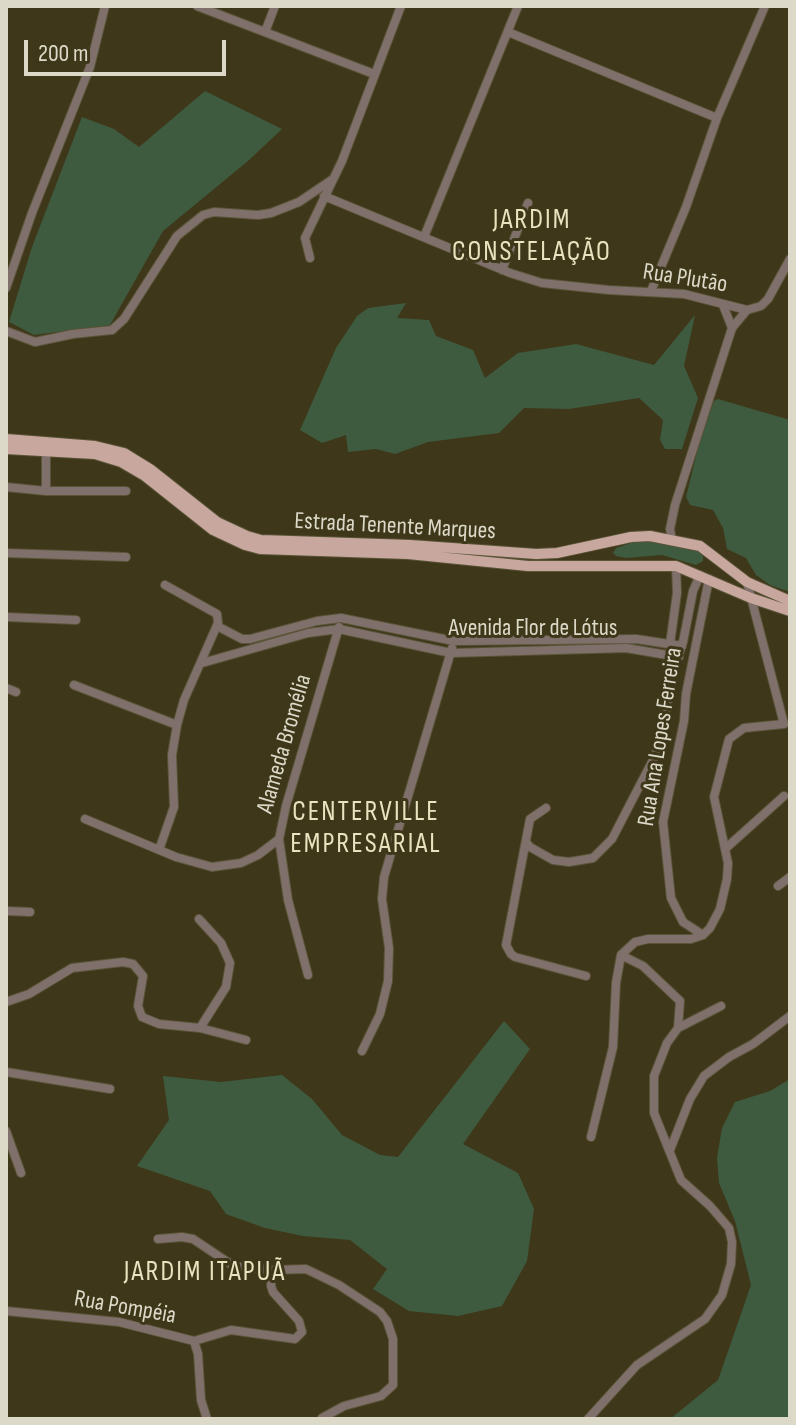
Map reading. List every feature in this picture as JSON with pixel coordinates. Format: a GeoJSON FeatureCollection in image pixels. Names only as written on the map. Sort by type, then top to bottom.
{"type":"FeatureCollection","features":[{"type":"Feature","properties":{"kind":"main road","name":"Estrada Tenente Marques"},"geometry":{"type":"LineString","coordinates":[[6,439],[115,450],[150,469],[217,522],[261,540],[410,545],[536,554],[557,553],[640,536],[656,537],[700,546],[747,582],[790,601]]}},
{"type":"Feature","properties":{"kind":"main road","name":"Estrada Tenente Marques"},"geometry":{"type":"LineString","coordinates":[[6,449],[95,454],[121,462],[145,476],[213,530],[260,549],[408,554],[528,566],[676,566],[701,580],[790,611]]}},
{"type":"Feature","properties":{"kind":"main road"},"geometry":{"type":"LineString","coordinates":[[622,540],[611,549],[610,554],[622,565]]}},
{"type":"Feature","properties":{"kind":"main road"},"geometry":{"type":"LineString","coordinates":[[701,580],[711,563],[709,552]]}},
{"type":"Feature","properties":{"kind":"street"},"geometry":{"type":"LineString","coordinates":[[6,288],[90,67],[105,6]]}},
{"type":"Feature","properties":{"kind":"street"},"geometry":{"type":"LineString","coordinates":[[197,6],[374,74]]}},
{"type":"Feature","properties":{"kind":"street"},"geometry":{"type":"LineString","coordinates":[[265,32],[275,6]]}},
{"type":"Feature","properties":{"kind":"street"},"geometry":{"type":"LineString","coordinates":[[310,258],[305,238],[333,179],[401,6]]}},
{"type":"Feature","properties":{"kind":"street"},"geometry":{"type":"LineString","coordinates":[[424,237],[518,6]]}},
{"type":"Feature","properties":{"kind":"street"},"geometry":{"type":"LineString","coordinates":[[651,291],[686,207],[717,118],[765,6]]}},
{"type":"Feature","properties":{"kind":"street"},"geometry":{"type":"LineString","coordinates":[[508,32],[717,118]]}},
{"type":"Feature","properties":{"kind":"street"},"geometry":{"type":"LineString","coordinates":[[6,331],[35,342],[112,330],[124,319],[177,236],[203,215],[214,212],[271,213],[299,202],[333,179]]}},
{"type":"Feature","properties":{"kind":"street","name":"Rua Plutão"},"geometry":{"type":"LineString","coordinates":[[324,196],[502,270],[542,283],[684,294],[747,310],[761,306],[768,299],[790,259]]}},
{"type":"Feature","properties":{"kind":"street"},"geometry":{"type":"LineString","coordinates":[[502,270],[528,203]]}},
{"type":"Feature","properties":{"kind":"street"},"geometry":{"type":"LineString","coordinates":[[723,305],[732,328]]}},
{"type":"Feature","properties":{"kind":"street"},"geometry":{"type":"LineString","coordinates":[[672,540],[670,529],[675,505],[732,328],[747,310]]}},
{"type":"Feature","properties":{"kind":"street"},"geometry":{"type":"LineString","coordinates":[[46,451],[46,491]]}},
{"type":"Feature","properties":{"kind":"street"},"geometry":{"type":"LineString","coordinates":[[6,487],[46,491],[126,491]]}},
{"type":"Feature","properties":{"kind":"street"},"geometry":{"type":"LineString","coordinates":[[656,537],[665,527],[675,505]]}},
{"type":"Feature","properties":{"kind":"street"},"geometry":{"type":"LineString","coordinates":[[6,553],[126,557]]}},
{"type":"Feature","properties":{"kind":"street"},"geometry":{"type":"LineString","coordinates":[[675,656],[670,644],[676,566]]}},
{"type":"Feature","properties":{"kind":"street"},"geometry":{"type":"LineString","coordinates":[[677,580],[683,586],[701,580]]}},
{"type":"Feature","properties":{"kind":"street"},"geometry":{"type":"LineString","coordinates":[[526,842],[541,854],[569,862],[593,858],[604,849],[621,824],[655,756],[675,656],[682,646],[701,580]]}},
{"type":"Feature","properties":{"kind":"street","name":"Rua Ana Lopes Ferreira"},"geometry":{"type":"LineString","coordinates":[[701,580],[684,721],[663,822],[671,898],[683,922],[703,935]]}},
{"type":"Feature","properties":{"kind":"street"},"geometry":{"type":"LineString","coordinates":[[591,1137],[613,1047],[616,983],[621,955],[635,942],[691,939],[703,935],[710,928],[724,896],[728,863],[714,797],[729,739],[744,728],[787,726],[747,582]]}},
{"type":"Feature","properties":{"kind":"street"},"geometry":{"type":"LineString","coordinates":[[159,850],[174,807],[172,765],[177,725],[184,700],[217,626],[217,614],[165,585]]}},
{"type":"Feature","properties":{"kind":"street"},"geometry":{"type":"LineString","coordinates":[[6,617],[76,620]]}},
{"type":"Feature","properties":{"kind":"street","name":"Avenida Flor de Lótus"},"geometry":{"type":"LineString","coordinates":[[217,626],[242,639],[250,639],[317,621],[341,618],[454,641],[612,639],[682,646]]}},
{"type":"Feature","properties":{"kind":"street","name":"Alameda Bromélia"},"geometry":{"type":"LineString","coordinates":[[308,975],[288,900],[279,839],[341,618]]}},
{"type":"Feature","properties":{"kind":"street","name":"Avenida Flor de Lótus"},"geometry":{"type":"LineString","coordinates":[[202,663],[308,633],[339,629],[451,653],[626,648],[675,656]]}},
{"type":"Feature","properties":{"kind":"street"},"geometry":{"type":"LineString","coordinates":[[362,1051],[380,1014],[388,981],[389,948],[382,899],[384,877],[454,641]]}},
{"type":"Feature","properties":{"kind":"street"},"geometry":{"type":"LineString","coordinates":[[74,685],[177,725]]}},
{"type":"Feature","properties":{"kind":"street"},"geometry":{"type":"LineString","coordinates":[[6,688],[16,692]]}},
{"type":"Feature","properties":{"kind":"street"},"geometry":{"type":"LineString","coordinates":[[725,849],[784,796]]}},
{"type":"Feature","properties":{"kind":"street"},"geometry":{"type":"LineString","coordinates":[[546,808],[530,819],[506,936],[508,950],[523,960],[586,976]]}},
{"type":"Feature","properties":{"kind":"street"},"geometry":{"type":"LineString","coordinates":[[85,819],[196,864],[228,867],[258,855],[279,839]]}},
{"type":"Feature","properties":{"kind":"street"},"geometry":{"type":"LineString","coordinates":[[778,886],[790,877]]}},
{"type":"Feature","properties":{"kind":"street"},"geometry":{"type":"LineString","coordinates":[[6,911],[30,912]]}},
{"type":"Feature","properties":{"kind":"street"},"geometry":{"type":"LineString","coordinates":[[199,919],[221,943],[230,963],[226,987],[200,1028]]}},
{"type":"Feature","properties":{"kind":"street"},"geometry":{"type":"LineString","coordinates":[[588,1419],[637,1365],[705,1319],[717,1305],[727,1281],[732,1242],[729,1228],[710,1206],[684,1186],[654,1113],[652,1087],[658,1061],[678,1028],[680,1001],[643,966],[621,955]]}},
{"type":"Feature","properties":{"kind":"street"},"geometry":{"type":"LineString","coordinates":[[6,1002],[19,999],[72,968],[123,962],[133,964],[143,976],[138,1006],[142,1017],[159,1024],[200,1028],[246,1040]]}},
{"type":"Feature","properties":{"kind":"street"},"geometry":{"type":"LineString","coordinates":[[678,1028],[721,1006]]}},
{"type":"Feature","properties":{"kind":"street"},"geometry":{"type":"LineString","coordinates":[[670,1150],[690,1099],[704,1076],[790,1016]]}},
{"type":"Feature","properties":{"kind":"street"},"geometry":{"type":"LineString","coordinates":[[6,1072],[110,1089]]}},
{"type":"Feature","properties":{"kind":"street"},"geometry":{"type":"LineString","coordinates":[[6,1131],[21,1173]]}},
{"type":"Feature","properties":{"kind":"street"},"geometry":{"type":"LineString","coordinates":[[158,1239],[193,1239],[232,1265],[314,1271],[380,1312],[390,1329],[395,1372],[391,1388],[381,1396],[344,1406],[322,1418]]}},
{"type":"Feature","properties":{"kind":"street","name":"Rua Pompéia"},"geometry":{"type":"LineString","coordinates":[[6,1311],[119,1322],[194,1341],[231,1330],[290,1340],[302,1332],[299,1321],[273,1292],[272,1270]]}},
{"type":"Feature","properties":{"kind":"street"},"geometry":{"type":"LineString","coordinates":[[194,1341],[198,1354],[201,1400],[207,1419]]}},
{"type":"Feature","properties":{"kind":"green space"},"geometry":{"type":"Polygon","coordinates":[[[205,91],[282,129],[163,231],[110,325],[34,335],[9,322],[32,247],[82,117],[114,129],[139,147],[205,91]]]}},
{"type":"Feature","properties":{"kind":"green space"},"geometry":{"type":"Polygon","coordinates":[[[406,303],[397,318],[429,320],[436,336],[473,350],[485,378],[518,353],[576,344],[654,365],[695,315],[684,366],[698,398],[682,449],[665,449],[660,440],[663,420],[639,398],[569,409],[524,408],[499,433],[428,442],[395,454],[376,449],[348,452],[346,435],[322,443],[300,430],[336,348],[357,316],[368,308],[406,303]]]}},
{"type":"Feature","properties":{"kind":"green space"},"geometry":{"type":"Polygon","coordinates":[[[718,399],[790,420],[790,592],[770,585],[756,575],[746,558],[727,549],[723,528],[713,510],[690,505],[686,497],[700,440],[714,401],[718,399]]]}},
{"type":"Feature","properties":{"kind":"green space"},"geometry":{"type":"Polygon","coordinates":[[[653,541],[698,551],[703,555],[703,561],[696,565],[662,555],[626,558],[613,553],[616,548],[634,542],[653,541]]]}},
{"type":"Feature","properties":{"kind":"green space"},"geometry":{"type":"Polygon","coordinates":[[[504,1021],[530,1049],[463,1144],[518,1173],[534,1209],[527,1261],[502,1306],[458,1316],[409,1311],[373,1289],[387,1269],[350,1240],[303,1236],[265,1228],[226,1214],[210,1191],[137,1166],[169,1120],[163,1076],[221,1082],[282,1075],[312,1099],[342,1135],[380,1155],[398,1157],[504,1021]]]}},
{"type":"Feature","properties":{"kind":"green space"},"geometry":{"type":"Polygon","coordinates":[[[790,1079],[790,1419],[670,1419],[718,1380],[751,1285],[735,1221],[719,1183],[717,1158],[722,1128],[735,1102],[770,1091],[790,1079]]]}},
{"type":"Feature","properties":{"kind":"district","name":"JARDIM CONSTELAÇÃO"},"geometry":{"type":"Point","coordinates":[532,237]}},
{"type":"Feature","properties":{"kind":"district","name":"CENTERVILLE EMPRESARIAL"},"geometry":{"type":"Point","coordinates":[366,829]}},
{"type":"Feature","properties":{"kind":"district","name":"JARDIM ITAPUÃ"},"geometry":{"type":"Point","coordinates":[205,1273]}}]}
